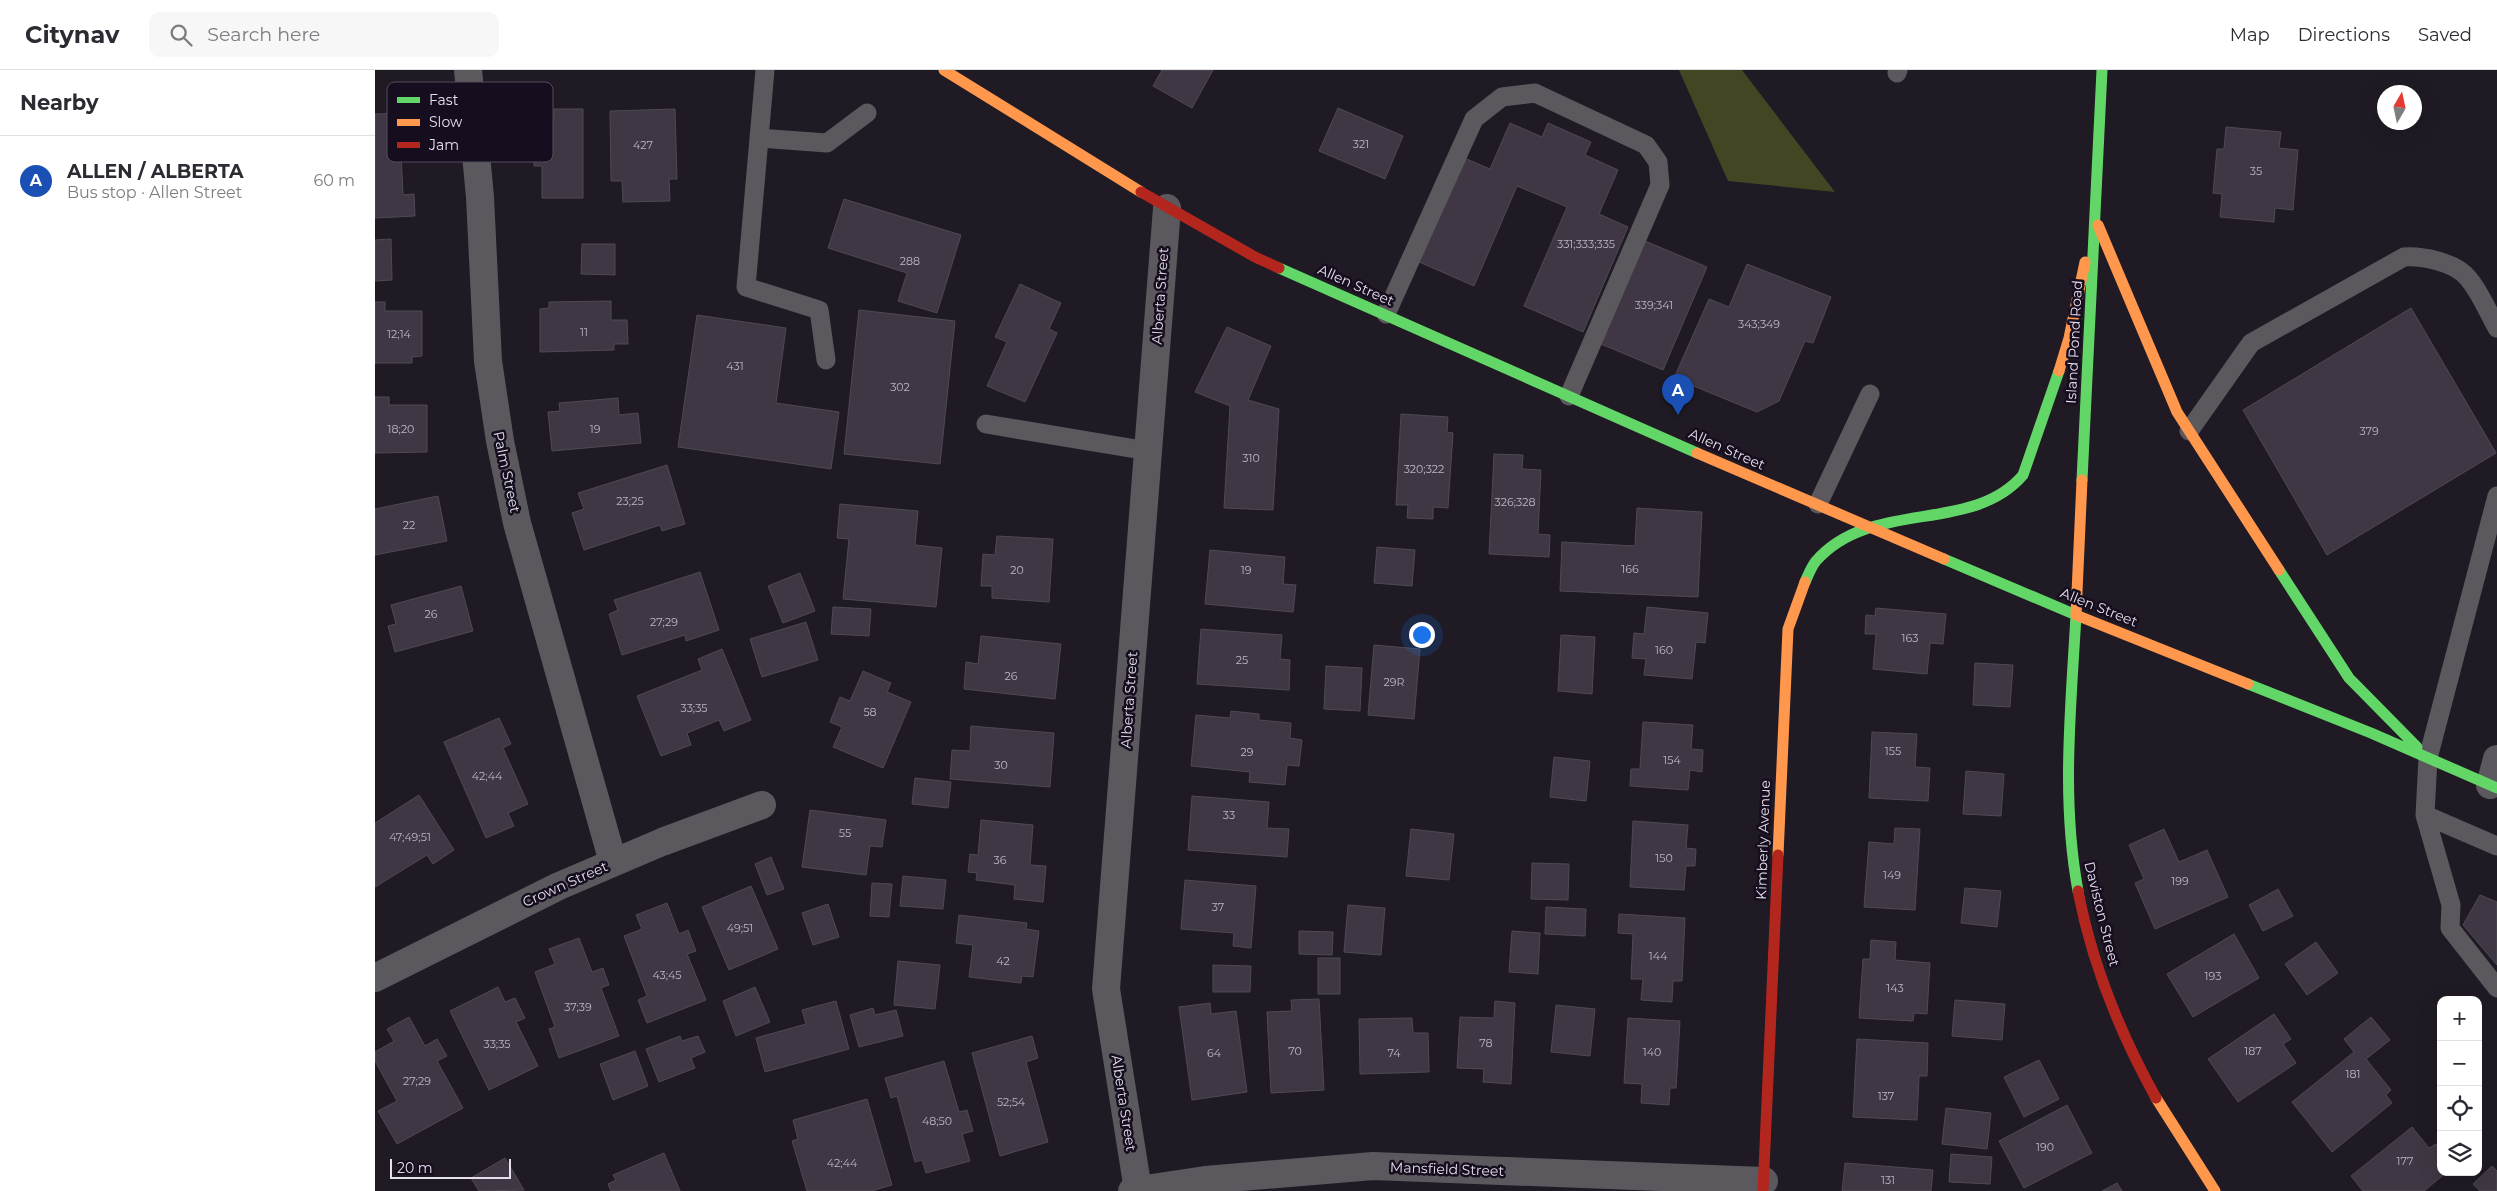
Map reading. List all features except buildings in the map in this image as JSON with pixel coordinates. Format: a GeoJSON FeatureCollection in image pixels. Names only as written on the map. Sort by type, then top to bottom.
{"type":"FeatureCollection","features":[{"type":"Feature","properties":{"kind":"main road","name":"Allen Street"},"geometry":{"type":"LineString","coordinates":[[944,70],[1167,208],[1255,257],[1786,492],[2077,615],[2428,758],[2493,787]]}},
{"type":"Feature","properties":{"kind":"main road","name":"Island Pond Road"},"geometry":{"type":"LineString","coordinates":[[2077,615],[2102,70]]}},
{"type":"Feature","properties":{"kind":"main road"},"geometry":{"type":"LineString","coordinates":[[2095,216],[2173,404],[2189,431],[2349,678],[2428,758]]}},
{"type":"Feature","properties":{"kind":"main road","name":"Kimberly Avenue"},"geometry":{"type":"LineString","coordinates":[[1763,1186],[1788,629],[1800,592],[1815,562],[1842,540],[1870,526],[1980,505],[2012,488],[2023,475],[2044,419],[2069,338],[2095,216]]}},
{"type":"Feature","properties":{"kind":"main road","name":"Daviston Street"},"geometry":{"type":"LineString","coordinates":[[2077,615],[2071,720],[2069,819],[2073,867],[2081,907],[2105,986],[2135,1057],[2166,1116],[2215,1191]]}},
{"type":"Feature","properties":{"kind":"street","name":"Palm Street"},"geometry":{"type":"LineString","coordinates":[[477,162],[488,361],[500,441],[517,523],[613,862]]}},
{"type":"Feature","properties":{"kind":"street","name":"Alberta Street"},"geometry":{"type":"LineString","coordinates":[[1135,1190],[1106,989],[1167,208]]}},
{"type":"Feature","properties":{"kind":"street"},"geometry":{"type":"LineString","coordinates":[[2493,787],[2497,759]]}},
{"type":"Feature","properties":{"kind":"street","name":"Crown Street"},"geometry":{"type":"LineString","coordinates":[[375,978],[506,912],[613,862],[762,805]]}},
{"type":"Feature","properties":{"kind":"street","name":"Mansfield Street"},"geometry":{"type":"LineString","coordinates":[[1135,1190],[1205,1180],[1373,1166],[1763,1186]]}},
{"type":"Feature","properties":{"kind":"lane"},"geometry":{"type":"LineString","coordinates":[[765,70],[746,287],[819,310],[826,360]]}},
{"type":"Feature","properties":{"kind":"lane"},"geometry":{"type":"LineString","coordinates":[[1386,314],[1474,119],[1501,97],[1535,93],[1646,145],[1658,162],[1660,185],[1569,396]]}},
{"type":"Feature","properties":{"kind":"lane"},"geometry":{"type":"LineString","coordinates":[[759,138],[827,142],[867,113]]}},
{"type":"Feature","properties":{"kind":"lane"},"geometry":{"type":"LineString","coordinates":[[2189,431],[2251,343],[2287,321],[2404,257],[2420,256],[2437,260],[2467,277],[2497,328]]}},
{"type":"Feature","properties":{"kind":"lane"},"geometry":{"type":"LineString","coordinates":[[1817,504],[1870,394]]}},
{"type":"Feature","properties":{"kind":"lane"},"geometry":{"type":"LineString","coordinates":[[986,424],[1148,451]]}},
{"type":"Feature","properties":{"kind":"lane"},"geometry":{"type":"LineString","coordinates":[[2497,496],[2428,758],[2425,814],[2451,905],[2450,928],[2497,988]]}},
{"type":"Feature","properties":{"kind":"lane"},"geometry":{"type":"LineString","coordinates":[[2425,814],[2497,846]]}},
{"type":"Feature","properties":{"kind":"green space"},"geometry":{"type":"Polygon","coordinates":[[[1679,70],[1742,70],[1835,192],[1728,181],[1679,70]]]}},
{"type":"Feature","properties":{"kind":"traffic: fast"},"geometry":{"type":"LineString","coordinates":[[2082,480],[2102,70]]}},
{"type":"Feature","properties":{"kind":"traffic: fast"},"geometry":{"type":"LineString","coordinates":[[1279,268],[1697,453]]}},
{"type":"Feature","properties":{"kind":"traffic: fast"},"geometry":{"type":"LineString","coordinates":[[1805,582],[1816,561],[1839,542],[1864,529],[1977,505],[2002,493],[2023,475],[2059,371]]}},
{"type":"Feature","properties":{"kind":"traffic: fast"},"geometry":{"type":"LineString","coordinates":[[1944,559],[2076,615],[2070,718],[2069,788],[2070,822],[2078,891]]}},
{"type":"Feature","properties":{"kind":"traffic: fast"},"geometry":{"type":"LineString","coordinates":[[2279,570],[2349,678],[2417,747]]}},
{"type":"Feature","properties":{"kind":"traffic: fast"},"geometry":{"type":"LineString","coordinates":[[2248,684],[2371,733],[2497,788]]}},
{"type":"Feature","properties":{"kind":"traffic: slow"},"geometry":{"type":"LineString","coordinates":[[944,70],[1141,192]]}},
{"type":"Feature","properties":{"kind":"traffic: slow"},"geometry":{"type":"LineString","coordinates":[[2098,225],[2177,412],[2279,570]]}},
{"type":"Feature","properties":{"kind":"traffic: slow"},"geometry":{"type":"LineString","coordinates":[[2059,371],[2069,338],[2085,262]]}},
{"type":"Feature","properties":{"kind":"traffic: slow"},"geometry":{"type":"LineString","coordinates":[[1697,453],[1944,559]]}},
{"type":"Feature","properties":{"kind":"traffic: slow"},"geometry":{"type":"LineString","coordinates":[[2082,480],[2076,615],[2248,684]]}},
{"type":"Feature","properties":{"kind":"traffic: slow"},"geometry":{"type":"LineString","coordinates":[[1778,855],[1788,629],[1805,582]]}},
{"type":"Feature","properties":{"kind":"traffic: slow"},"geometry":{"type":"LineString","coordinates":[[2156,1098],[2215,1191]]}},
{"type":"Feature","properties":{"kind":"traffic: jam"},"geometry":{"type":"LineString","coordinates":[[1141,192],[1255,257],[1279,268]]}},
{"type":"Feature","properties":{"kind":"traffic: jam"},"geometry":{"type":"LineString","coordinates":[[1763,1191],[1778,855]]}},
{"type":"Feature","properties":{"kind":"traffic: jam"},"geometry":{"type":"LineString","coordinates":[[2078,891],[2091,945],[2109,998],[2119,1023],[2156,1098]]}},
{"type":"Feature","properties":{"kind":"place","name":"ALLEN / ALBERTA"},"geometry":{"type":"Point","coordinates":[1678,415]}}]}
